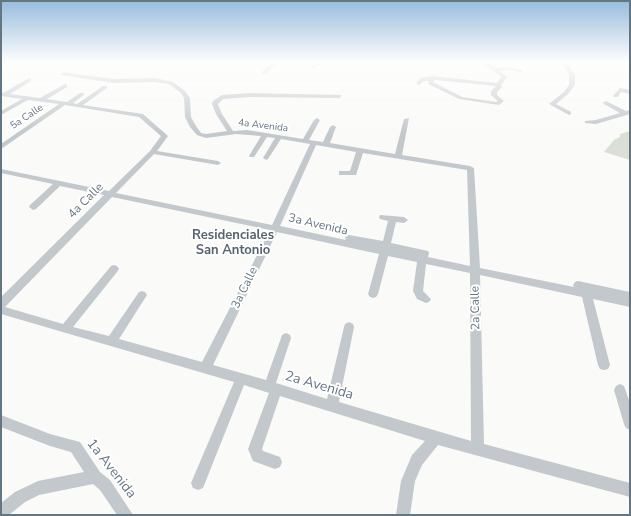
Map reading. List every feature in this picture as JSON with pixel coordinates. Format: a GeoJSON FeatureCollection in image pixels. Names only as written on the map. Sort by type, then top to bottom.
{"type":"FeatureCollection","features":[{"type":"Feature","properties":{"kind":"street"},"geometry":{"type":"LineString","coordinates":[[3,94],[20,85]]}},
{"type":"Feature","properties":{"kind":"street","name":"4a Avenida"},"geometry":{"type":"LineString","coordinates":[[173,85],[183,92],[187,98],[188,117],[199,134],[206,136],[231,132],[242,132],[326,144],[470,168]]}},
{"type":"Feature","properties":{"kind":"street"},"geometry":{"type":"LineString","coordinates":[[433,85],[449,91],[458,97],[496,104],[501,101],[494,96],[494,91],[499,87],[498,85]]}},
{"type":"Feature","properties":{"kind":"street"},"geometry":{"type":"LineString","coordinates":[[569,113],[552,104],[566,94],[572,85]]}},
{"type":"Feature","properties":{"kind":"street"},"geometry":{"type":"LineString","coordinates":[[42,100],[65,86]]}},
{"type":"Feature","properties":{"kind":"street"},"geometry":{"type":"LineString","coordinates":[[3,94],[79,105],[105,86]]}},
{"type":"Feature","properties":{"kind":"street"},"geometry":{"type":"LineString","coordinates":[[616,96],[620,90],[630,92]]}},
{"type":"Feature","properties":{"kind":"street","name":"5a Calle"},"geometry":{"type":"LineString","coordinates":[[1,146],[82,94]]}},
{"type":"Feature","properties":{"kind":"street"},"geometry":{"type":"LineString","coordinates":[[231,132],[219,114],[215,104],[215,102],[222,97],[250,95],[339,96]]}},
{"type":"Feature","properties":{"kind":"street"},"geometry":{"type":"LineString","coordinates":[[1,113],[27,98]]}},
{"type":"Feature","properties":{"kind":"street"},"geometry":{"type":"LineString","coordinates":[[606,103],[627,112]]}},
{"type":"Feature","properties":{"kind":"street","name":"4a Calle"},"geometry":{"type":"LineString","coordinates":[[1,304],[152,152],[165,136],[142,116],[79,105]]}},
{"type":"Feature","properties":{"kind":"street"},"geometry":{"type":"LineString","coordinates":[[587,122],[596,122],[627,112]]}},
{"type":"Feature","properties":{"kind":"street"},"geometry":{"type":"LineString","coordinates":[[398,156],[407,119]]}},
{"type":"Feature","properties":{"kind":"street","name":"3a Calle"},"geometry":{"type":"LineString","coordinates":[[205,368],[276,226],[310,142],[317,120]]}},
{"type":"Feature","properties":{"kind":"street"},"geometry":{"type":"LineString","coordinates":[[326,144],[333,127]]}},
{"type":"Feature","properties":{"kind":"street"},"geometry":{"type":"LineString","coordinates":[[252,156],[265,135]]}},
{"type":"Feature","properties":{"kind":"street"},"geometry":{"type":"LineString","coordinates":[[266,158],[279,137]]}},
{"type":"Feature","properties":{"kind":"street"},"geometry":{"type":"LineString","coordinates":[[342,173],[354,173],[360,150]]}},
{"type":"Feature","properties":{"kind":"street"},"geometry":{"type":"LineString","coordinates":[[152,152],[218,163]]}},
{"type":"Feature","properties":{"kind":"street","name":"3a Avenida"},"geometry":{"type":"LineString","coordinates":[[1,167],[112,192],[475,267],[630,303]]}},
{"type":"Feature","properties":{"kind":"street","name":"2a Calle"},"geometry":{"type":"LineString","coordinates":[[470,168],[475,267],[478,449]]}},
{"type":"Feature","properties":{"kind":"street","name":"3a Avenida"},"geometry":{"type":"LineString","coordinates":[[1,171],[112,192]]}},
{"type":"Feature","properties":{"kind":"street"},"geometry":{"type":"LineString","coordinates":[[33,207],[59,183]]}},
{"type":"Feature","properties":{"kind":"street"},"geometry":{"type":"LineString","coordinates":[[383,217],[404,220]]}},
{"type":"Feature","properties":{"kind":"street"},"geometry":{"type":"LineString","coordinates":[[373,294],[393,218]]}},
{"type":"Feature","properties":{"kind":"street"},"geometry":{"type":"LineString","coordinates":[[423,256],[418,291],[420,296],[426,299]]}},
{"type":"Feature","properties":{"kind":"street","name":"3a Avenida"},"geometry":{"type":"LineString","coordinates":[[475,267],[630,296]]}},
{"type":"Feature","properties":{"kind":"street"},"geometry":{"type":"LineString","coordinates":[[65,329],[114,269]]}},
{"type":"Feature","properties":{"kind":"street"},"geometry":{"type":"LineString","coordinates":[[586,293],[604,365]]}},
{"type":"Feature","properties":{"kind":"street"},"geometry":{"type":"LineString","coordinates":[[111,342],[142,295]]}},
{"type":"Feature","properties":{"kind":"street","name":"2a Avenida"},"geometry":{"type":"LineString","coordinates":[[1,310],[332,405],[436,438],[630,490]]}},
{"type":"Feature","properties":{"kind":"street"},"geometry":{"type":"LineString","coordinates":[[332,405],[349,327]]}},
{"type":"Feature","properties":{"kind":"street"},"geometry":{"type":"LineString","coordinates":[[275,462],[258,456],[255,449],[286,338]]}},
{"type":"Feature","properties":{"kind":"street"},"geometry":{"type":"LineString","coordinates":[[198,483],[240,378]]}},
{"type":"Feature","properties":{"kind":"street"},"geometry":{"type":"LineString","coordinates":[[620,390],[630,424]]}},
{"type":"Feature","properties":{"kind":"street","name":"1a Avenida"},"geometry":{"type":"LineString","coordinates":[[1,421],[50,440],[75,447],[95,477],[105,485],[126,515]]}},
{"type":"Feature","properties":{"kind":"street"},"geometry":{"type":"LineString","coordinates":[[403,515],[408,481],[417,460],[436,438]]}},
{"type":"Feature","properties":{"kind":"street"},"geometry":{"type":"LineString","coordinates":[[1,512],[20,497],[38,488],[95,477]]}},
{"type":"Feature","properties":{"kind":"shaded area"},"geometry":{"type":"Polygon","coordinates":[[[630,131],[630,160],[604,152],[614,140],[620,137],[620,134],[630,131]]]}},
{"type":"Feature","properties":{"kind":"district","name":"Residenciales San Antonio"},"geometry":{"type":"Point","coordinates":[233,244]}}]}
